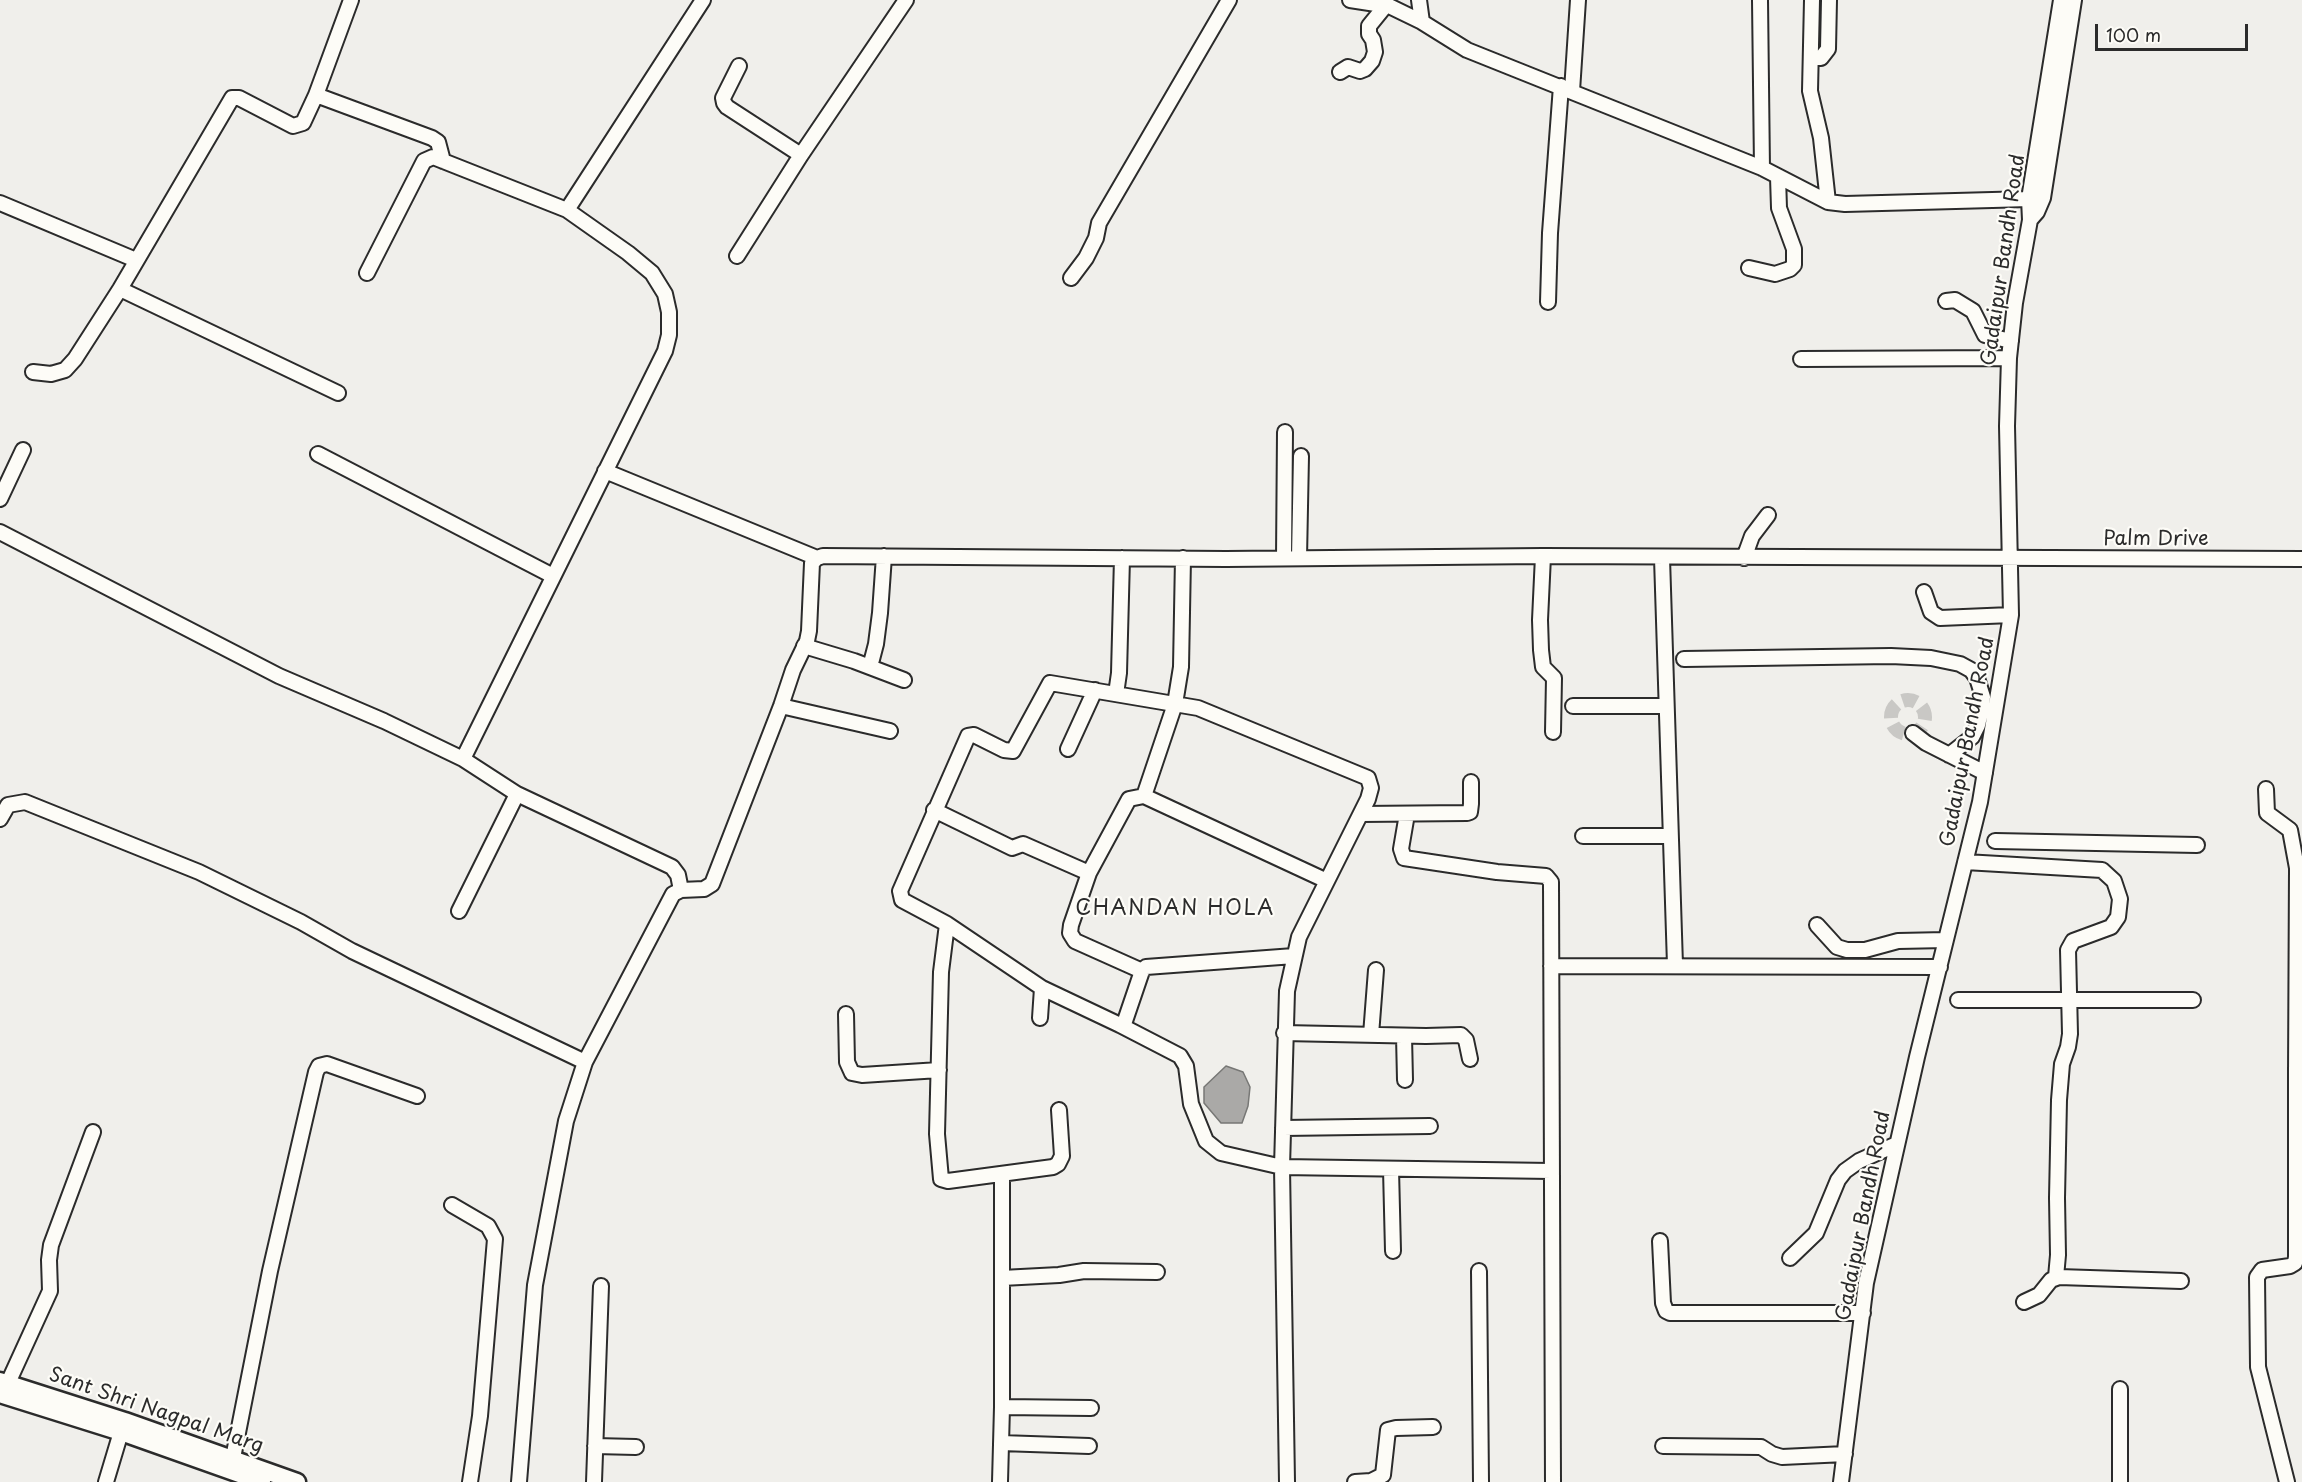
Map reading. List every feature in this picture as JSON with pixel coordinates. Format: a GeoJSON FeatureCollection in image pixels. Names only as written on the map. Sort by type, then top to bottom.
{"type":"FeatureCollection","features":[{"type":"Feature","properties":{"kind":"main road","name":"Sant Shri Nagpal Marg"},"geometry":{"type":"LineString","coordinates":[[3,1386],[232,1458],[297,1482]]}},
{"type":"Feature","properties":{"kind":"main road","name":"Sant Shri Nagpal Marg"},"geometry":{"type":"LineString","coordinates":[[3,1386],[121,1432],[262,1482]]}},
{"type":"Feature","properties":{"kind":"street"},"geometry":{"type":"LineString","coordinates":[[567,210],[703,0]]}},
{"type":"Feature","properties":{"kind":"street"},"geometry":{"type":"LineString","coordinates":[[737,256],[801,154],[906,0]]}},
{"type":"Feature","properties":{"kind":"street"},"geometry":{"type":"LineString","coordinates":[[1071,278],[1086,258],[1096,238],[1100,223],[1229,0]]}},
{"type":"Feature","properties":{"kind":"street"},"geometry":{"type":"LineString","coordinates":[[1350,0],[1386,5],[1422,22],[1467,50],[1762,168],[1828,202],[1845,204],[2030,199]]}},
{"type":"Feature","properties":{"kind":"street"},"geometry":{"type":"LineString","coordinates":[[1419,0],[1422,22]]}},
{"type":"Feature","properties":{"kind":"street"},"geometry":{"type":"LineString","coordinates":[[1548,302],[1550,233],[1578,0]]}},
{"type":"Feature","properties":{"kind":"street"},"geometry":{"type":"LineString","coordinates":[[1760,0],[1762,168]]}},
{"type":"Feature","properties":{"kind":"street"},"geometry":{"type":"LineString","coordinates":[[1812,0],[1810,91],[1821,138],[1828,202]]}},
{"type":"Feature","properties":{"kind":"street"},"geometry":{"type":"LineString","coordinates":[[1811,58],[1821,58],[1828,49],[1829,0]]}},
{"type":"Feature","properties":{"kind":"street","name":"Gadaipur Bandh Road"},"geometry":{"type":"LineString","coordinates":[[1841,1482],[1866,1283],[1917,1057],[1980,802],[2011,615],[2008,358],[2061,0]]}},
{"type":"Feature","properties":{"kind":"street"},"geometry":{"type":"LineString","coordinates":[[2030,220],[2037,212],[2043,198],[2074,0]]}},
{"type":"Feature","properties":{"kind":"street"},"geometry":{"type":"LineString","coordinates":[[33,372],[48,375],[64,370],[70,364],[120,289],[232,98],[239,98],[293,126],[303,123],[316,95],[346,2]]}},
{"type":"Feature","properties":{"kind":"street"},"geometry":{"type":"LineString","coordinates":[[1340,72],[1348,67],[1360,71],[1372,61],[1374,45],[1369,34],[1369,26],[1386,5]]}},
{"type":"Feature","properties":{"kind":"street"},"geometry":{"type":"LineString","coordinates":[[739,66],[723,98],[727,107],[801,154]]}},
{"type":"Feature","properties":{"kind":"street"},"geometry":{"type":"LineString","coordinates":[[316,95],[432,138],[438,142],[444,161]]}},
{"type":"Feature","properties":{"kind":"street"},"geometry":{"type":"LineString","coordinates":[[367,273],[424,160],[433,157],[567,210],[652,273],[665,294],[669,312],[669,335],[665,351],[463,759]]}},
{"type":"Feature","properties":{"kind":"street"},"geometry":{"type":"LineString","coordinates":[[1749,268],[1775,274],[1790,269],[1794,265],[1794,249],[1779,208],[1778,177]]}},
{"type":"Feature","properties":{"kind":"street"},"geometry":{"type":"LineString","coordinates":[[0,204],[136,260]]}},
{"type":"Feature","properties":{"kind":"street"},"geometry":{"type":"LineString","coordinates":[[120,289],[338,393]]}},
{"type":"Feature","properties":{"kind":"street"},"geometry":{"type":"LineString","coordinates":[[1946,301],[1955,300],[1973,311],[1985,335],[2011,341]]}},
{"type":"Feature","properties":{"kind":"street"},"geometry":{"type":"LineString","coordinates":[[1801,359],[2008,358]]}},
{"type":"Feature","properties":{"kind":"street"},"geometry":{"type":"LineString","coordinates":[[1284,558],[1285,432]]}},
{"type":"Feature","properties":{"kind":"street"},"geometry":{"type":"LineString","coordinates":[[0,499],[23,450]]}},
{"type":"Feature","properties":{"kind":"street"},"geometry":{"type":"LineString","coordinates":[[318,454],[553,576]]}},
{"type":"Feature","properties":{"kind":"street"},"geometry":{"type":"LineString","coordinates":[[1299,558],[1301,456]]}},
{"type":"Feature","properties":{"kind":"street"},"geometry":{"type":"LineString","coordinates":[[519,1482],[535,1285],[566,1121],[585,1062],[673,894],[681,890],[704,889],[712,884],[809,631],[812,563],[816,558],[605,471]]}},
{"type":"Feature","properties":{"kind":"street"},"geometry":{"type":"LineString","coordinates":[[1744,558],[1752,536],[1768,515]]}},
{"type":"Feature","properties":{"kind":"street"},"geometry":{"type":"LineString","coordinates":[[0,532],[279,676],[384,721],[463,759],[517,794],[672,867],[678,875],[681,890]]}},
{"type":"Feature","properties":{"kind":"street"},"geometry":{"type":"LineString","coordinates":[[870,667],[880,613],[884,556]]}},
{"type":"Feature","properties":{"kind":"street","name":"Palm Drive"},"geometry":{"type":"LineString","coordinates":[[816,558],[884,556],[1299,558],[1543,556],[2302,559]]}},
{"type":"Feature","properties":{"kind":"street"},"geometry":{"type":"LineString","coordinates":[[1543,556],[1541,650],[1543,668],[1554,678],[1553,732]]}},
{"type":"Feature","properties":{"kind":"street"},"geometry":{"type":"LineString","coordinates":[[1116,694],[1119,673],[1122,558]]}},
{"type":"Feature","properties":{"kind":"street"},"geometry":{"type":"LineString","coordinates":[[1144,796],[1175,704],[1181,667],[1184,558]]}},
{"type":"Feature","properties":{"kind":"street"},"geometry":{"type":"LineString","coordinates":[[1662,558],[1674,965]]}},
{"type":"Feature","properties":{"kind":"street"},"geometry":{"type":"LineString","coordinates":[[1924,592],[1931,612],[1940,618],[2011,615]]}},
{"type":"Feature","properties":{"kind":"street"},"geometry":{"type":"LineString","coordinates":[[804,646],[904,680]]}},
{"type":"Feature","properties":{"kind":"street"},"geometry":{"type":"LineString","coordinates":[[1684,658],[1891,656],[1931,658],[1960,664],[1971,670],[1977,678],[1983,697],[1978,725],[1972,737],[1949,755]]}},
{"type":"Feature","properties":{"kind":"street"},"geometry":{"type":"LineString","coordinates":[[1287,1482],[1282,1167],[1284,1033],[1287,991],[1299,938],[1361,814],[1370,793],[1371,782],[1368,778],[1203,710],[1050,683],[1013,751],[1004,750],[974,735],[968,736],[934,810],[900,891],[900,897],[947,924],[1042,988],[1180,1056],[1186,1066],[1191,1104],[1210,1146],[1221,1153],[1282,1167],[1551,1170]]}},
{"type":"Feature","properties":{"kind":"street"},"geometry":{"type":"LineString","coordinates":[[1068,749],[1095,690]]}},
{"type":"Feature","properties":{"kind":"street"},"geometry":{"type":"LineString","coordinates":[[781,706],[890,731]]}},
{"type":"Feature","properties":{"kind":"street"},"geometry":{"type":"LineString","coordinates":[[1573,706],[1666,706]]}},
{"type":"Feature","properties":{"kind":"street"},"geometry":{"type":"LineString","coordinates":[[1913,733],[1926,743],[1985,773]]}},
{"type":"Feature","properties":{"kind":"street"},"geometry":{"type":"LineString","coordinates":[[1361,814],[1467,813],[1470,812],[1471,782]]}},
{"type":"Feature","properties":{"kind":"street"},"geometry":{"type":"LineString","coordinates":[[2266,789],[2267,813],[2290,830],[2299,868],[2296,1257],[2295,1263],[2290,1266],[2262,1270],[2257,1277],[2258,1367],[2287,1482]]}},
{"type":"Feature","properties":{"kind":"street"},"geometry":{"type":"LineString","coordinates":[[459,911],[517,794]]}},
{"type":"Feature","properties":{"kind":"street"},"geometry":{"type":"LineString","coordinates":[[1143,971],[1075,941],[1071,933],[1071,926],[1089,873],[1129,799],[1144,796],[1327,881]]}},
{"type":"Feature","properties":{"kind":"street"},"geometry":{"type":"LineString","coordinates":[[0,819],[8,805],[25,802],[199,872],[302,922],[352,951],[585,1062]]}},
{"type":"Feature","properties":{"kind":"street"},"geometry":{"type":"LineString","coordinates":[[934,810],[1012,848],[1023,844],[1089,873]]}},
{"type":"Feature","properties":{"kind":"street"},"geometry":{"type":"LineString","coordinates":[[1407,814],[1401,849],[1404,858],[1549,878],[1551,882],[1553,1482]]}},
{"type":"Feature","properties":{"kind":"street"},"geometry":{"type":"LineString","coordinates":[[1583,836],[1670,836]]}},
{"type":"Feature","properties":{"kind":"street"},"geometry":{"type":"LineString","coordinates":[[1995,841],[2197,845]]}},
{"type":"Feature","properties":{"kind":"street"},"geometry":{"type":"LineString","coordinates":[[2102,843],[2102,870]]}},
{"type":"Feature","properties":{"kind":"street"},"geometry":{"type":"LineString","coordinates":[[1965,862],[2102,870],[2114,881],[2118,889],[2120,906],[2118,917],[2111,927],[2073,941],[2068,956],[2069,1042],[2062,1064],[2059,1100],[2056,1277],[2035,1298],[2024,1302]]}},
{"type":"Feature","properties":{"kind":"street"},"geometry":{"type":"LineString","coordinates":[[947,924],[941,972],[937,1134],[939,1176],[948,1181],[1053,1167],[1058,1164],[1062,1156],[1059,1110]]}},
{"type":"Feature","properties":{"kind":"street"},"geometry":{"type":"LineString","coordinates":[[1817,925],[1838,947],[1847,950],[1865,950],[1898,941],[1946,940]]}},
{"type":"Feature","properties":{"kind":"street"},"geometry":{"type":"LineString","coordinates":[[1120,1025],[1125,1021],[1143,971],[1151,965],[1294,956]]}},
{"type":"Feature","properties":{"kind":"street"},"geometry":{"type":"LineString","coordinates":[[1551,966],[1940,967]]}},
{"type":"Feature","properties":{"kind":"street"},"geometry":{"type":"LineString","coordinates":[[1371,1035],[1376,970]]}},
{"type":"Feature","properties":{"kind":"street"},"geometry":{"type":"LineString","coordinates":[[1040,1018],[1042,988]]}},
{"type":"Feature","properties":{"kind":"street"},"geometry":{"type":"LineString","coordinates":[[1958,1000],[2193,1000]]}},
{"type":"Feature","properties":{"kind":"street"},"geometry":{"type":"LineString","coordinates":[[846,1014],[848,1062],[852,1072],[862,1075],[939,1070]]}},
{"type":"Feature","properties":{"kind":"street"},"geometry":{"type":"LineString","coordinates":[[1284,1033],[1461,1035],[1466,1040],[1470,1059]]}},
{"type":"Feature","properties":{"kind":"street"},"geometry":{"type":"LineString","coordinates":[[1404,1036],[1405,1080]]}},
{"type":"Feature","properties":{"kind":"street"},"geometry":{"type":"LineString","coordinates":[[232,1458],[270,1270],[319,1066],[327,1064],[352,1071],[417,1096]]}},
{"type":"Feature","properties":{"kind":"street"},"geometry":{"type":"LineString","coordinates":[[1283,1128],[1430,1126]]}},
{"type":"Feature","properties":{"kind":"street"},"geometry":{"type":"LineString","coordinates":[[3,1386],[50,1292],[51,1245],[93,1132]]}},
{"type":"Feature","properties":{"kind":"street"},"geometry":{"type":"LineString","coordinates":[[1790,1257],[1816,1233],[1838,1180],[1845,1171],[1859,1161],[1897,1144]]}},
{"type":"Feature","properties":{"kind":"street"},"geometry":{"type":"LineString","coordinates":[[1391,1169],[1393,1251]]}},
{"type":"Feature","properties":{"kind":"street"},"geometry":{"type":"LineString","coordinates":[[1000,1482],[1002,1174]]}},
{"type":"Feature","properties":{"kind":"street"},"geometry":{"type":"LineString","coordinates":[[452,1205],[488,1226],[495,1239],[480,1416],[470,1482]]}},
{"type":"Feature","properties":{"kind":"street"},"geometry":{"type":"LineString","coordinates":[[1660,1241],[1663,1303],[1666,1311],[1670,1313],[1863,1313]]}},
{"type":"Feature","properties":{"kind":"street"},"geometry":{"type":"LineString","coordinates":[[1002,1278],[1059,1275],[1084,1271],[1157,1272]]}},
{"type":"Feature","properties":{"kind":"street"},"geometry":{"type":"LineString","coordinates":[[1479,1271],[1481,1482]]}},
{"type":"Feature","properties":{"kind":"street"},"geometry":{"type":"LineString","coordinates":[[2056,1277],[2181,1281]]}},
{"type":"Feature","properties":{"kind":"street"},"geometry":{"type":"LineString","coordinates":[[594,1482],[601,1286]]}},
{"type":"Feature","properties":{"kind":"street"},"geometry":{"type":"LineString","coordinates":[[2120,1389],[2120,1482]]}},
{"type":"Feature","properties":{"kind":"street"},"geometry":{"type":"LineString","coordinates":[[1002,1407],[1091,1408]]}},
{"type":"Feature","properties":{"kind":"street"},"geometry":{"type":"LineString","coordinates":[[1355,1482],[1371,1481],[1383,1475],[1388,1430],[1433,1426]]}},
{"type":"Feature","properties":{"kind":"street"},"geometry":{"type":"LineString","coordinates":[[106,1482],[121,1432]]}},
{"type":"Feature","properties":{"kind":"street"},"geometry":{"type":"LineString","coordinates":[[1001,1443],[1089,1446]]}},
{"type":"Feature","properties":{"kind":"street"},"geometry":{"type":"LineString","coordinates":[[595,1446],[636,1447]]}},
{"type":"Feature","properties":{"kind":"street"},"geometry":{"type":"LineString","coordinates":[[1663,1446],[1761,1447],[1782,1457],[1845,1454]]}},
{"type":"Feature","properties":{"kind":"shaded area"},"geometry":{"type":"Polygon","coordinates":[[[1226,1066],[1243,1072],[1250,1087],[1248,1106],[1242,1123],[1221,1123],[1204,1103],[1204,1087],[1226,1066]]]}},
{"type":"Feature","properties":{"kind":"tunnel"},"geometry":{"type":"LineString","coordinates":[[1908,700],[1920,705],[1925,717],[1920,729],[1908,734],[1896,729],[1891,717],[1896,705],[1908,700]]}},
{"type":"Feature","properties":{"kind":"district","name":"CHANDAN HOLA"},"geometry":{"type":"Point","coordinates":[1175,909]}}]}
